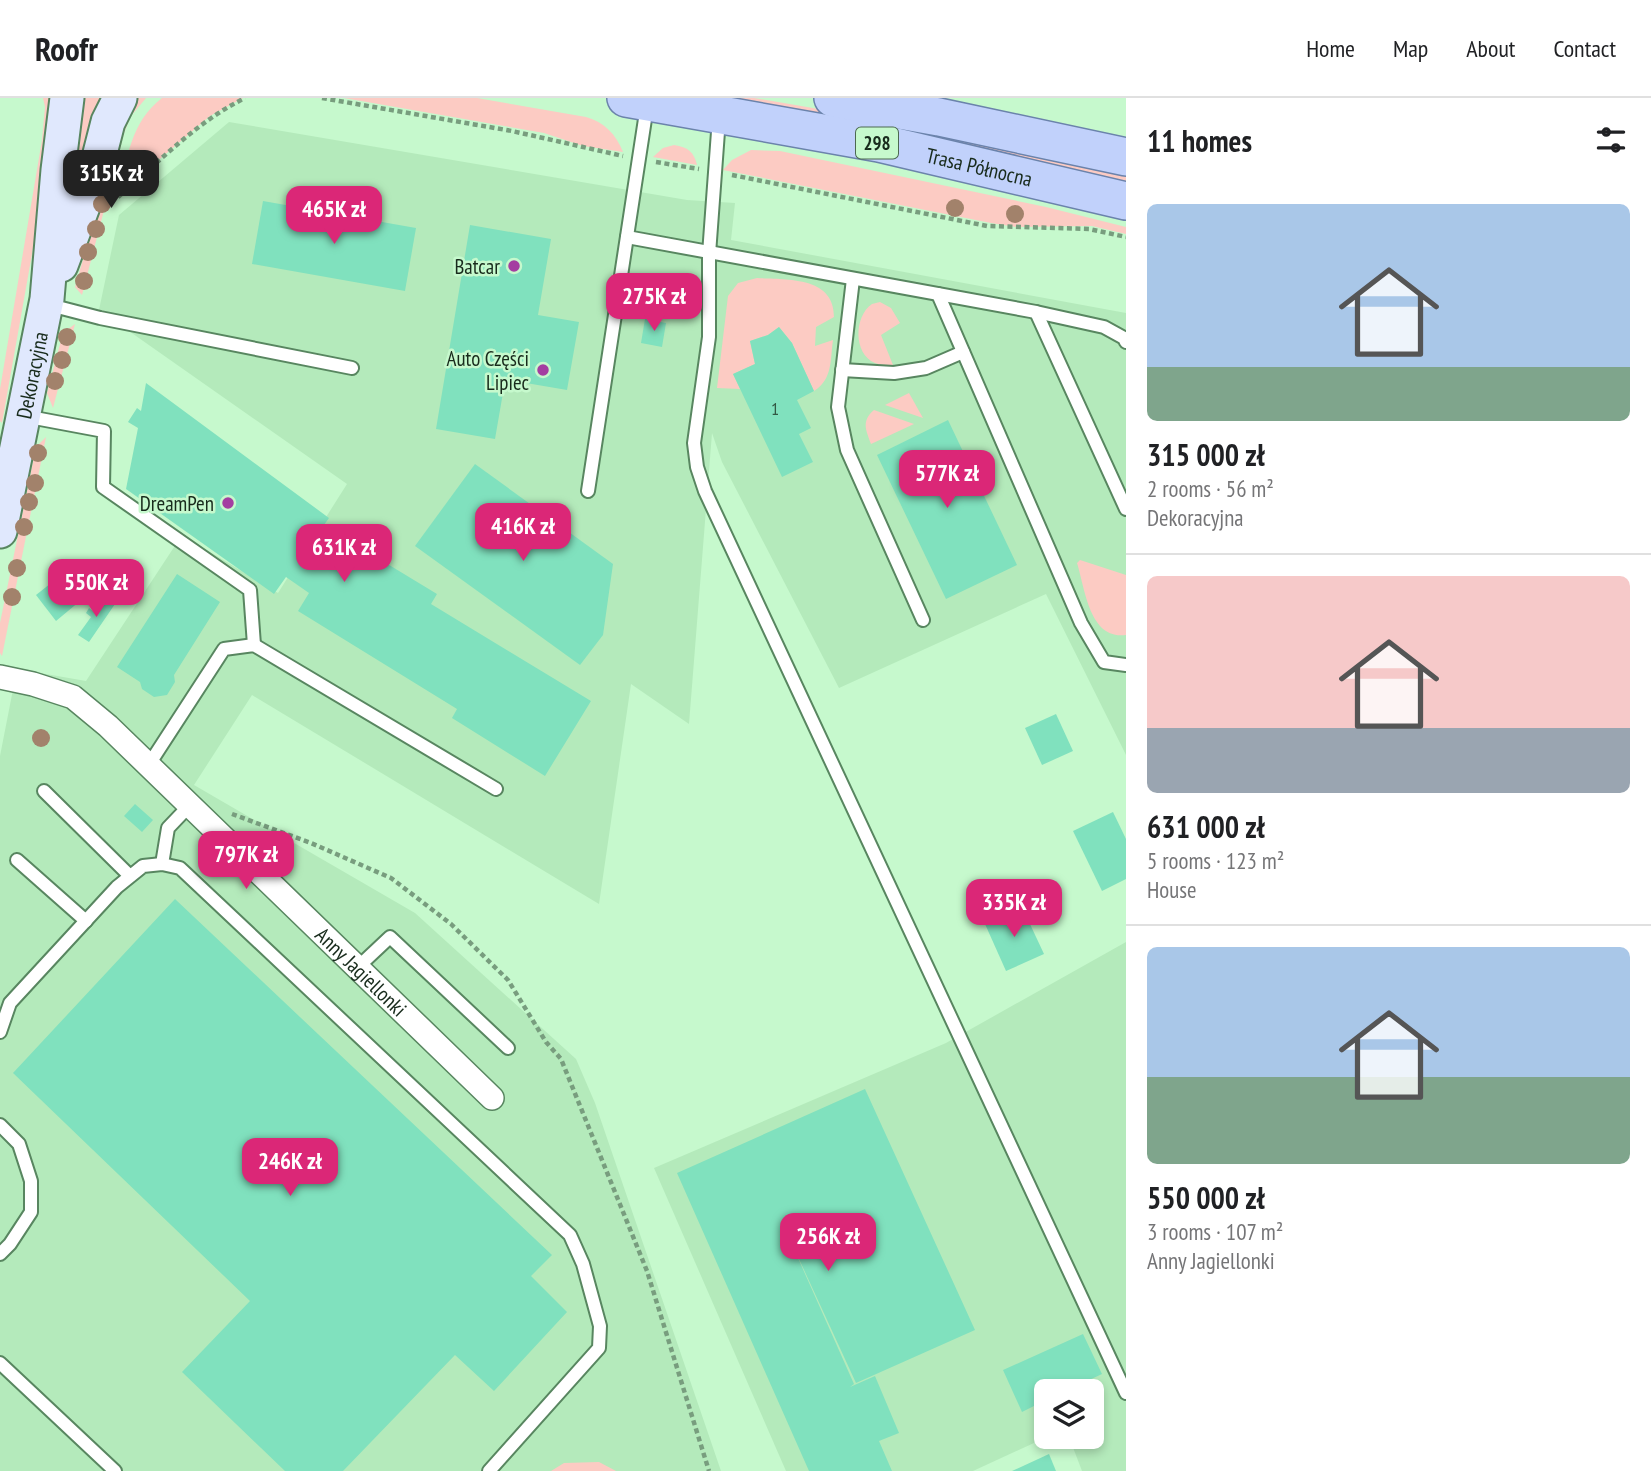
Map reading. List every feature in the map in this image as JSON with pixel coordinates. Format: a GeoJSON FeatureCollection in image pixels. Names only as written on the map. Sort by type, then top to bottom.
{"type":"FeatureCollection","features":[{"type":"Feature","properties":{"kind":"main road","name":"Trasa Północna"},"geometry":{"type":"LineString","coordinates":[[833,98],[939,117],[1126,157]]}},
{"type":"Feature","properties":{"kind":"main road","name":"Trasa Północna"},"geometry":{"type":"LineString","coordinates":[[637,100],[941,157],[1126,201]]}},
{"type":"Feature","properties":{"kind":"street","name":"Dekoracyjna"},"geometry":{"type":"LineString","coordinates":[[0,531],[46,302],[58,170],[68,98]]}},
{"type":"Feature","properties":{"kind":"street","name":"Dekoracyjna"},"geometry":{"type":"LineString","coordinates":[[46,302],[94,177],[108,122],[120,98]]}},
{"type":"Feature","properties":{"kind":"street","name":"Anny Jagiellonki"},"geometry":{"type":"LineString","coordinates":[[0,677],[73,697],[108,726],[492,1098]]}},
{"type":"Feature","properties":{"kind":"lane"},"geometry":{"type":"LineString","coordinates":[[588,491],[627,237],[637,100]]}},
{"type":"Feature","properties":{"kind":"lane"},"geometry":{"type":"LineString","coordinates":[[719,114],[709,254],[709,337],[694,443],[697,467],[705,491],[1126,1393]]}},
{"type":"Feature","properties":{"kind":"lane"},"geometry":{"type":"LineString","coordinates":[[627,237],[1036,312],[1104,327],[1124,338],[1126,342]]}},
{"type":"Feature","properties":{"kind":"lane"},"geometry":{"type":"LineString","coordinates":[[853,279],[838,407],[847,450],[923,620]]}},
{"type":"Feature","properties":{"kind":"lane"},"geometry":{"type":"LineString","coordinates":[[938,294],[1082,623],[1104,662],[1126,665]]}},
{"type":"Feature","properties":{"kind":"lane"},"geometry":{"type":"LineString","coordinates":[[46,302],[100,318],[352,368]]}},
{"type":"Feature","properties":{"kind":"lane"},"geometry":{"type":"LineString","coordinates":[[1036,312],[1126,509]]}},
{"type":"Feature","properties":{"kind":"lane"},"geometry":{"type":"LineString","coordinates":[[842,370],[894,373],[926,368],[963,352]]}},
{"type":"Feature","properties":{"kind":"lane"},"geometry":{"type":"LineString","coordinates":[[23,416],[104,430],[103,487],[250,590],[254,645]]}},
{"type":"Feature","properties":{"kind":"lane"},"geometry":{"type":"LineString","coordinates":[[148,766],[224,649],[254,645],[496,789]]}},
{"type":"Feature","properties":{"kind":"lane"},"geometry":{"type":"LineString","coordinates":[[44,791],[130,876]]}},
{"type":"Feature","properties":{"kind":"lane"},"geometry":{"type":"LineString","coordinates":[[162,864],[167,828],[190,806]]}},
{"type":"Feature","properties":{"kind":"lane"},"geometry":{"type":"LineString","coordinates":[[17,860],[86,921]]}},
{"type":"Feature","properties":{"kind":"lane"},"geometry":{"type":"LineString","coordinates":[[0,1032],[10,1003],[117,887],[143,866],[162,864],[180,868],[570,1235],[583,1264],[600,1326],[599,1348],[489,1471]]}},
{"type":"Feature","properties":{"kind":"lane"},"geometry":{"type":"LineString","coordinates":[[357,968],[390,937],[508,1048]]}},
{"type":"Feature","properties":{"kind":"lane"},"geometry":{"type":"LineString","coordinates":[[0,1125],[19,1144],[31,1181],[31,1212],[10,1244],[0,1254]]}},
{"type":"Feature","properties":{"kind":"lane"},"geometry":{"type":"LineString","coordinates":[[0,1363],[115,1471]]}},
{"type":"Feature","properties":{"kind":"path"},"geometry":{"type":"LineString","coordinates":[[112,202],[202,124],[224,108],[245,98]]}},
{"type":"Feature","properties":{"kind":"path"},"geometry":{"type":"LineString","coordinates":[[190,806],[241,816],[391,878],[451,924],[508,980],[546,1042],[561,1059],[647,1271],[709,1471]]}},
{"type":"Feature","properties":{"kind":"shaded area"},"geometry":{"type":"Polygon","coordinates":[[[43,98],[59,98],[59,102],[2,423],[0,389],[42,140],[45,107],[43,98]]]}},
{"type":"Feature","properties":{"kind":"shaded area"},"geometry":{"type":"Polygon","coordinates":[[[78,98],[108,98],[81,189],[70,192],[78,98]]]}},
{"type":"Feature","properties":{"kind":"shaded area"},"geometry":{"type":"Polygon","coordinates":[[[130,98],[146,98],[131,116],[124,133],[82,295],[75,287],[130,98]]]}},
{"type":"Feature","properties":{"kind":"shaded area"},"geometry":{"type":"Polygon","coordinates":[[[162,98],[243,98],[210,116],[118,195],[137,130],[143,118],[162,98]]]}},
{"type":"Feature","properties":{"kind":"shaded area"},"geometry":{"type":"Polygon","coordinates":[[[344,98],[477,98],[586,117],[609,130],[623,152],[583,146],[544,133],[344,98]]]}},
{"type":"Feature","properties":{"kind":"shaded area"},"geometry":{"type":"Polygon","coordinates":[[[704,98],[754,98],[888,121],[1126,172],[1126,187],[704,98]]]}},
{"type":"Feature","properties":{"kind":"shaded area"},"geometry":{"type":"Polygon","coordinates":[[[229,122],[687,200],[735,203],[731,240],[1126,313],[1126,755],[1046,594],[839,688],[722,462],[712,433],[689,724],[631,684],[599,904],[252,695],[194,785],[415,913],[576,1059],[595,1103],[721,1471],[0,1471],[0,756],[17,669],[86,681],[182,535],[278,593],[347,484],[99,310],[119,215],[229,122]]]}},
{"type":"Feature","properties":{"kind":"shaded area"},"geometry":{"type":"Polygon","coordinates":[[[674,145],[690,151],[697,165],[653,157],[663,148],[674,145]]]}},
{"type":"Feature","properties":{"kind":"shaded area"},"geometry":{"type":"Polygon","coordinates":[[[751,150],[780,151],[1046,207],[1126,227],[1126,234],[1092,226],[1016,227],[723,170],[732,160],[751,150]]]}},
{"type":"Feature","properties":{"kind":"shaded area"},"geometry":{"type":"Polygon","coordinates":[[[757,278],[807,283],[818,287],[832,304],[834,317],[816,327],[815,346],[833,340],[828,375],[814,391],[792,343],[779,327],[768,335],[750,341],[755,364],[733,374],[740,389],[717,388],[728,296],[738,283],[757,278]]]}},
{"type":"Feature","properties":{"kind":"shaded area"},"geometry":{"type":"Polygon","coordinates":[[[880,302],[891,308],[900,323],[881,335],[893,365],[881,365],[868,358],[863,352],[858,335],[866,310],[872,304],[880,302]]]}},
{"type":"Feature","properties":{"kind":"shaded area"},"geometry":{"type":"Polygon","coordinates":[[[75,324],[53,408],[47,393],[63,333],[75,324]]]}},
{"type":"Feature","properties":{"kind":"shaded area"},"geometry":{"type":"Polygon","coordinates":[[[909,393],[923,418],[885,405],[909,393]]]}},
{"type":"Feature","properties":{"kind":"shaded area"},"geometry":{"type":"Polygon","coordinates":[[[874,410],[914,424],[871,444],[866,422],[874,410]]]}},
{"type":"Feature","properties":{"kind":"shaded area"},"geometry":{"type":"Polygon","coordinates":[[[46,437],[2,656],[0,623],[36,447],[46,437]]]}},
{"type":"Feature","properties":{"kind":"shaded area"},"geometry":{"type":"Polygon","coordinates":[[[1080,560],[1126,575],[1126,635],[1114,634],[1096,621],[1083,586],[1077,563],[1080,560]]]}},
{"type":"Feature","properties":{"kind":"shaded area"},"geometry":{"type":"Polygon","coordinates":[[[1126,942],[1126,1471],[1082,1471],[1074,1449],[1104,1449],[1104,1379],[1034,1379],[1034,1443],[973,1471],[786,1471],[654,1168],[946,1043],[1126,942]]]}},
{"type":"Feature","properties":{"kind":"shaded area"},"geometry":{"type":"Polygon","coordinates":[[[599,1462],[616,1471],[551,1471],[564,1463],[599,1462]]]}},
{"type":"Feature","properties":{"kind":"building"},"geometry":{"type":"Polygon","coordinates":[[[263,201],[416,228],[405,291],[252,264],[263,201]]]}},
{"type":"Feature","properties":{"kind":"building"},"geometry":{"type":"Polygon","coordinates":[[[470,225],[551,239],[538,315],[579,322],[567,390],[526,383],[525,391],[504,387],[495,439],[436,429],[470,225]]]}},
{"type":"Feature","properties":{"kind":"building"},"geometry":{"type":"Polygon","coordinates":[[[645,319],[666,323],[662,347],[641,343],[645,319]]]}},
{"type":"Feature","properties":{"kind":"building"},"geometry":{"type":"Polygon","coordinates":[[[779,327],[792,343],[814,391],[797,400],[811,428],[799,434],[813,462],[782,477],[733,374],[755,364],[750,341],[768,335],[779,327]]]}},
{"type":"Feature","properties":{"kind":"building"},"geometry":{"type":"Polygon","coordinates":[[[146,383],[329,518],[316,536],[336,549],[343,537],[437,594],[431,604],[591,701],[545,776],[452,718],[457,709],[298,611],[309,593],[286,577],[274,594],[126,489],[138,428],[128,422],[137,408],[141,411],[146,383]]]}},
{"type":"Feature","properties":{"kind":"building"},"geometry":{"type":"Polygon","coordinates":[[[948,420],[1017,565],[946,599],[877,455],[948,420]]]}},
{"type":"Feature","properties":{"kind":"building"},"geometry":{"type":"Polygon","coordinates":[[[475,464],[613,564],[603,635],[580,665],[415,546],[475,464]]]}},
{"type":"Feature","properties":{"kind":"building"},"geometry":{"type":"Polygon","coordinates":[[[177,574],[220,602],[174,675],[175,682],[167,695],[154,697],[142,689],[140,682],[117,667],[177,574]]]}},
{"type":"Feature","properties":{"kind":"building"},"geometry":{"type":"Polygon","coordinates":[[[60,576],[80,601],[56,621],[36,595],[60,576]]]}},
{"type":"Feature","properties":{"kind":"building"},"geometry":{"type":"Polygon","coordinates":[[[105,596],[115,604],[89,642],[78,635],[91,617],[86,613],[89,608],[94,612],[105,596]]]}},
{"type":"Feature","properties":{"kind":"building"},"geometry":{"type":"Polygon","coordinates":[[[1056,714],[1073,751],[1042,765],[1025,728],[1056,714]]]}},
{"type":"Feature","properties":{"kind":"building"},"geometry":{"type":"Polygon","coordinates":[[[135,804],[153,820],[142,832],[124,816],[135,804]]]}},
{"type":"Feature","properties":{"kind":"building"},"geometry":{"type":"Polygon","coordinates":[[[1113,812],[1126,839],[1126,879],[1102,891],[1073,831],[1113,812]]]}},
{"type":"Feature","properties":{"kind":"building"},"geometry":{"type":"Polygon","coordinates":[[[175,899],[552,1255],[531,1276],[567,1312],[494,1391],[455,1355],[343,1471],[285,1471],[182,1372],[250,1301],[13,1073],[175,899]]]}},
{"type":"Feature","properties":{"kind":"building"},"geometry":{"type":"Polygon","coordinates":[[[1022,907],[1044,954],[1006,971],[985,924],[1022,907]]]}},
{"type":"Feature","properties":{"kind":"building"},"geometry":{"type":"Polygon","coordinates":[[[865,1089],[975,1330],[856,1383],[782,1222],[854,1384],[850,1387],[875,1376],[899,1433],[879,1441],[892,1471],[809,1471],[677,1173],[865,1089]]]}},
{"type":"Feature","properties":{"kind":"building"},"geometry":{"type":"Polygon","coordinates":[[[1083,1334],[1102,1374],[1091,1379],[1034,1379],[1034,1406],[1022,1412],[1003,1370],[1083,1334]]]}},
{"type":"Feature","properties":{"kind":"building"},"geometry":{"type":"Polygon","coordinates":[[[1049,1454],[1056,1471],[1012,1471],[1049,1454]]]}},
{"type":"Feature","properties":{"kind":"place","name":"Batcar"},"geometry":{"type":"Point","coordinates":[514,266]}},
{"type":"Feature","properties":{"kind":"place","name":"Auto Części Lipiec"},"geometry":{"type":"Point","coordinates":[543,370]}},
{"type":"Feature","properties":{"kind":"place","name":"DreamPen"},"geometry":{"type":"Point","coordinates":[228,503]}}]}
